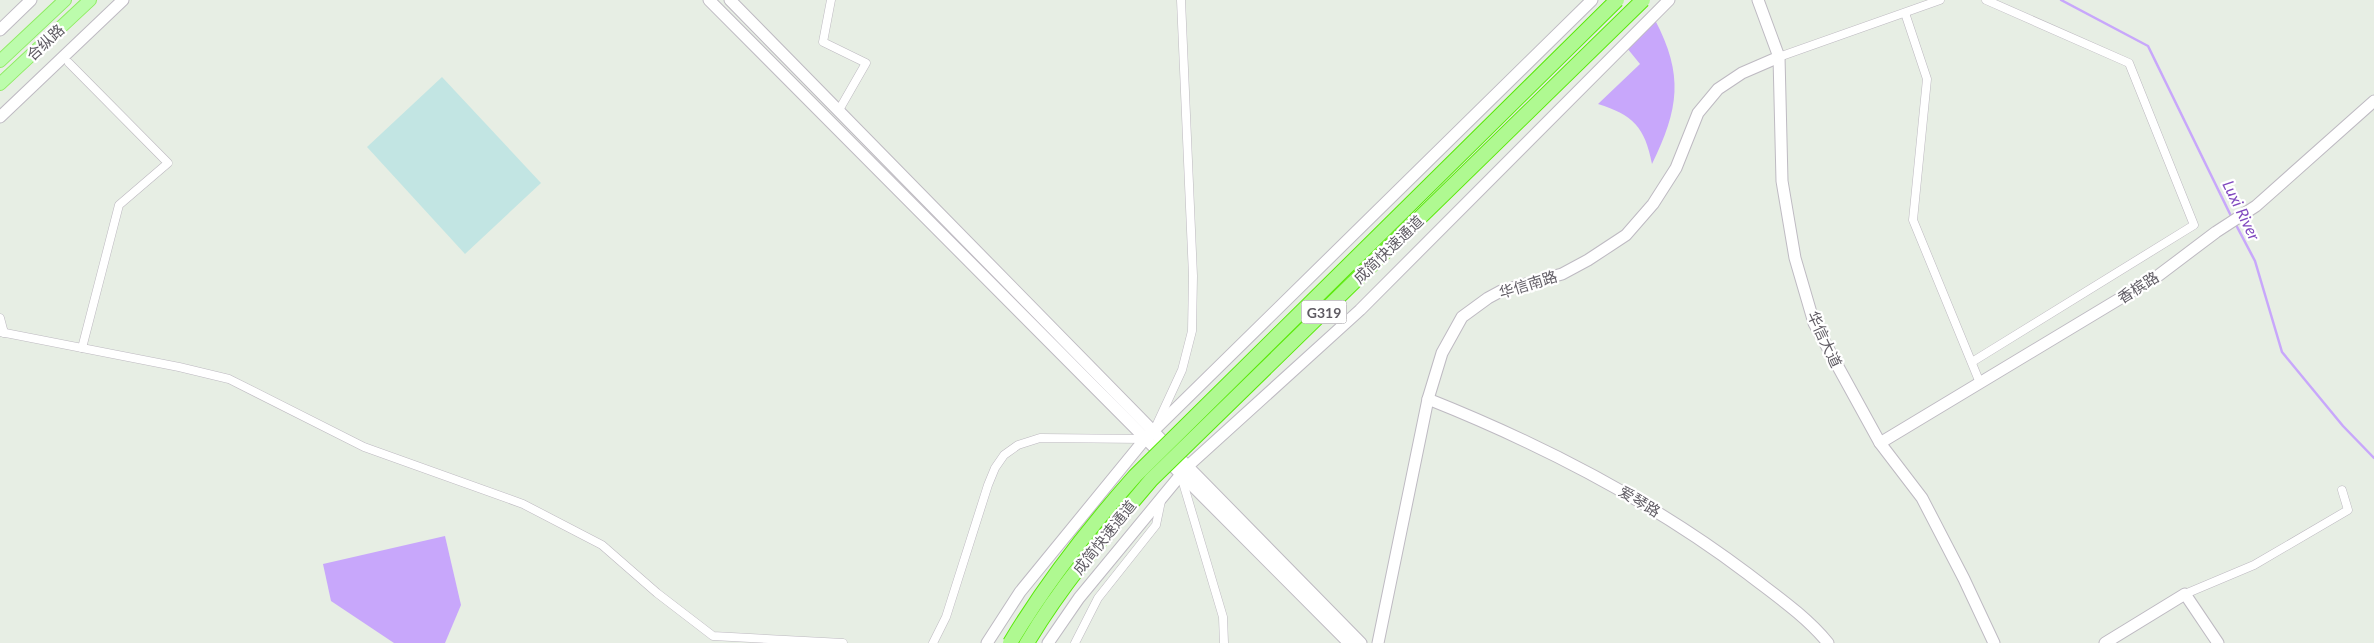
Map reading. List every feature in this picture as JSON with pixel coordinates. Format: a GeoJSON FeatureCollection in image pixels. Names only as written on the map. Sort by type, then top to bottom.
{"type":"FeatureCollection","features":[{"type":"Feature","properties":{"kind":"highway","name":"成简快速通道"},"geometry":{"type":"LineString","coordinates":[[1010,643],[1037,598],[1088,529],[1135,476],[1617,0]]}},
{"type":"Feature","properties":{"kind":"highway","name":"成简快速通道"},"geometry":{"type":"LineString","coordinates":[[1027,643],[1044,614],[1102,537],[1151,480],[1643,0]]}},
{"type":"Feature","properties":{"kind":"main road","name":"合纵路"},"geometry":{"type":"LineString","coordinates":[[0,61],[65,0]]}},
{"type":"Feature","properties":{"kind":"main road","name":"合纵路"},"geometry":{"type":"LineString","coordinates":[[0,84],[90,0]]}},
{"type":"Feature","properties":{"kind":"street"},"geometry":{"type":"LineString","coordinates":[[0,30],[30,0]]}},
{"type":"Feature","properties":{"kind":"street"},"geometry":{"type":"LineString","coordinates":[[0,117],[124,0]]}},
{"type":"Feature","properties":{"kind":"street"},"geometry":{"type":"LineString","coordinates":[[709,0],[1150,434]]}},
{"type":"Feature","properties":{"kind":"street"},"geometry":{"type":"LineString","coordinates":[[730,0],[839,110],[1349,643]]}},
{"type":"Feature","properties":{"kind":"street"},"geometry":{"type":"LineString","coordinates":[[830,0],[823,42],[866,63],[839,110]]}},
{"type":"Feature","properties":{"kind":"street"},"geometry":{"type":"LineString","coordinates":[[1150,434],[1182,370],[1192,331],[1193,276],[1182,0]]}},
{"type":"Feature","properties":{"kind":"street"},"geometry":{"type":"LineString","coordinates":[[987,643],[1020,592],[1150,434],[1592,0]]}},
{"type":"Feature","properties":{"kind":"street"},"geometry":{"type":"LineString","coordinates":[[1048,643],[1079,598],[1184,470],[1360,310],[1669,0]]}},
{"type":"Feature","properties":{"kind":"street","name":"华信大道"},"geometry":{"type":"LineString","coordinates":[[1758,0],[1779,57],[1782,181],[1795,258],[1814,323],[1880,443],[1922,498],[1964,579],[1994,643]]}},
{"type":"Feature","properties":{"kind":"street"},"geometry":{"type":"LineString","coordinates":[[1779,57],[1940,0]]}},
{"type":"Feature","properties":{"kind":"street"},"geometry":{"type":"LineString","coordinates":[[1972,362],[2194,225],[2129,63],[1986,0]]}},
{"type":"Feature","properties":{"kind":"street"},"geometry":{"type":"LineString","coordinates":[[1905,13],[1928,79],[1913,220],[1980,383]]}},
{"type":"Feature","properties":{"kind":"street","name":"华信南路"},"geometry":{"type":"LineString","coordinates":[[1378,643],[1428,399],[1442,353],[1462,318],[1488,298],[1501,291],[1562,274],[1588,260],[1626,235],[1653,204],[1676,168],[1698,113],[1718,88],[1742,73],[1779,57]]}},
{"type":"Feature","properties":{"kind":"street"},"geometry":{"type":"LineString","coordinates":[[69,63],[168,163],[119,205],[82,348]]}},
{"type":"Feature","properties":{"kind":"street","name":"香槟路"},"geometry":{"type":"LineString","coordinates":[[1880,443],[2159,275],[2216,232],[2256,206],[2374,101]]}},
{"type":"Feature","properties":{"kind":"street"},"geometry":{"type":"LineString","coordinates":[[0,318],[2,333],[179,367],[229,380],[364,448],[523,504],[602,545],[713,636],[843,643]]}},
{"type":"Feature","properties":{"kind":"street","name":"爱琴路"},"geometry":{"type":"LineString","coordinates":[[1428,399],[1537,448],[1613,485],[1674,521],[1780,598],[1828,643]]}},
{"type":"Feature","properties":{"kind":"street"},"geometry":{"type":"LineString","coordinates":[[933,643],[946,617],[988,484],[995,468],[1004,455],[1018,445],[1040,438],[1150,434]]}},
{"type":"Feature","properties":{"kind":"street"},"geometry":{"type":"LineString","coordinates":[[1184,470],[1223,617],[1224,643]]}},
{"type":"Feature","properties":{"kind":"street"},"geometry":{"type":"LineString","coordinates":[[1184,470],[1361,643]]}},
{"type":"Feature","properties":{"kind":"street"},"geometry":{"type":"LineString","coordinates":[[2105,643],[2185,594],[2254,565],[2348,510],[2342,490]]}},
{"type":"Feature","properties":{"kind":"street"},"geometry":{"type":"LineString","coordinates":[[1075,643],[1098,598],[1156,525],[1163,496]]}},
{"type":"Feature","properties":{"kind":"street"},"geometry":{"type":"LineString","coordinates":[[2185,594],[2218,643]]}},
{"type":"Feature","properties":{"kind":"shaded area"},"geometry":{"type":"Polygon","coordinates":[[[1655,20],[1671,58],[1675,92],[1668,126],[1652,164],[1646,141],[1636,124],[1620,113],[1598,104],[1640,64],[1627,48],[1655,20]]]}},
{"type":"Feature","properties":{"kind":"shaded area"},"geometry":{"type":"Polygon","coordinates":[[[442,77],[541,183],[465,254],[367,147],[442,77]]]}},
{"type":"Feature","properties":{"kind":"shaded area"},"geometry":{"type":"Polygon","coordinates":[[[445,536],[461,605],[445,643],[394,643],[331,601],[323,564],[445,536]]]}},
{"type":"Feature","properties":{"kind":"waterway","name":"Luxi River"},"geometry":{"type":"LineString","coordinates":[[2061,0],[2148,46],[2232,218]]}},
{"type":"Feature","properties":{"kind":"waterway","name":"Luxi River"},"geometry":{"type":"LineString","coordinates":[[2235,223],[2255,261],[2282,352],[2343,426],[2374,458]]}}]}
